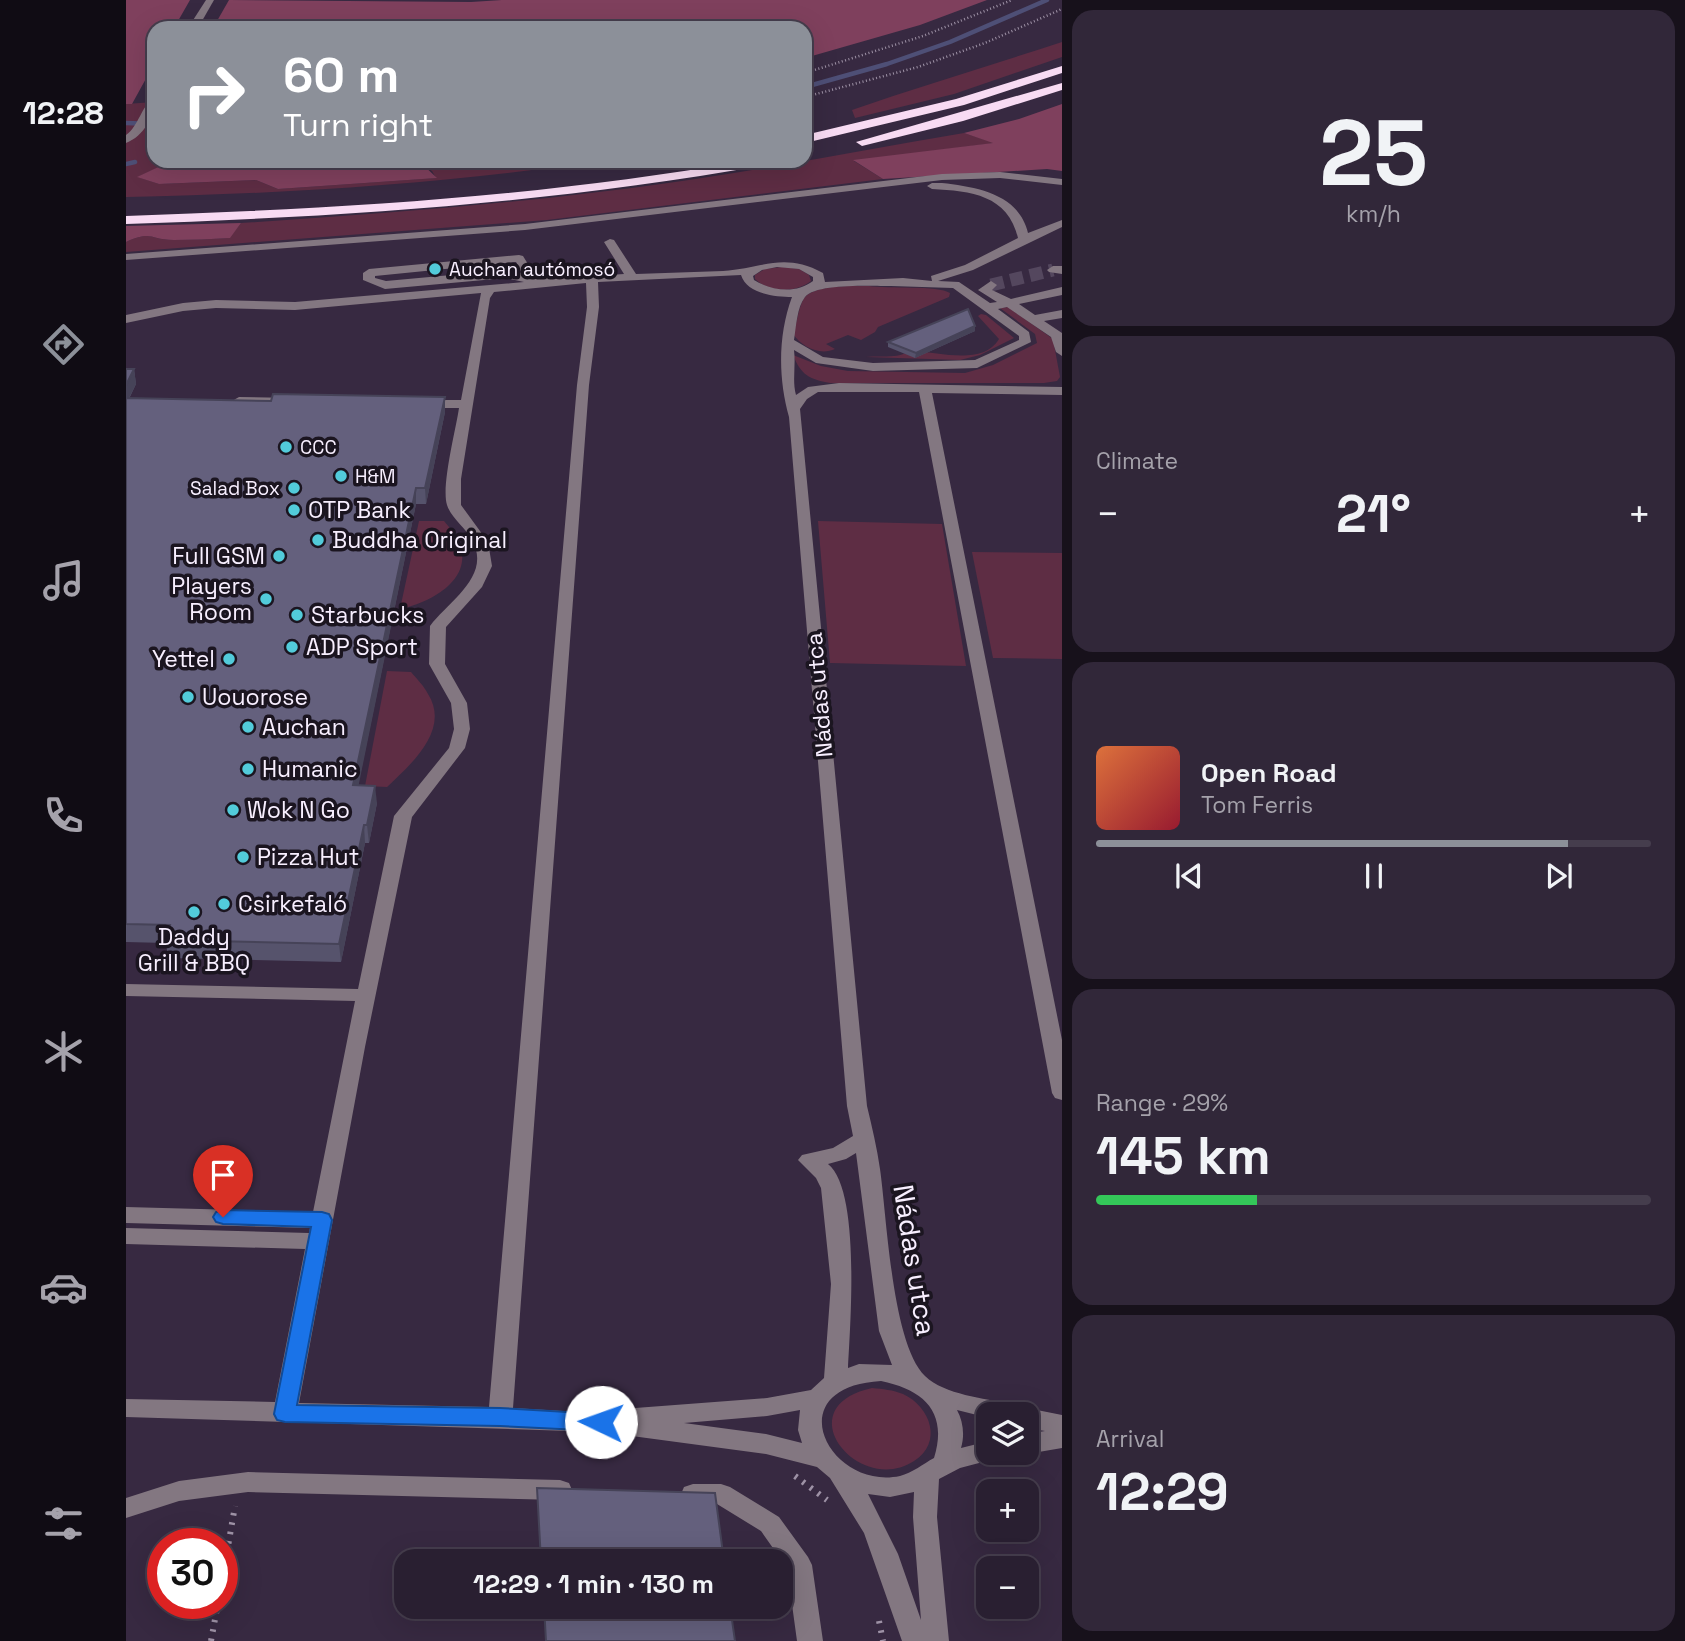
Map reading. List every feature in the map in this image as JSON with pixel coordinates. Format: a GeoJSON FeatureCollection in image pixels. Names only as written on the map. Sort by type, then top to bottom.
{"type":"FeatureCollection","features":[{"type":"Feature","properties":{"kind":"highway"},"geometry":{"type":"LineString","coordinates":[[812,137],[960,102],[1062,69]]}},
{"type":"Feature","properties":{"kind":"highway"},"geometry":{"type":"LineString","coordinates":[[853,144],[959,118],[1062,86]]}},
{"type":"Feature","properties":{"kind":"highway"},"geometry":{"type":"LineString","coordinates":[[625,170],[638,168]]}},
{"type":"Feature","properties":{"kind":"highway"},"geometry":{"type":"LineString","coordinates":[[126,220],[251,216],[483,200],[639,182],[724,168]]}},
{"type":"Feature","properties":{"kind":"highway"},"geometry":{"type":"LineString","coordinates":[[126,206],[234,204],[396,195],[600,173]]}},
{"type":"Feature","properties":{"kind":"street"},"geometry":{"type":"LineString","coordinates":[[197,21],[209,0]]}},
{"type":"Feature","properties":{"kind":"street"},"geometry":{"type":"LineString","coordinates":[[126,140],[137,132],[147,115]]}},
{"type":"Feature","properties":{"kind":"street"},"geometry":{"type":"LineString","coordinates":[[126,257],[468,233],[942,177],[1000,175],[1040,178],[1062,183]]}},
{"type":"Feature","properties":{"kind":"street"},"geometry":{"type":"LineString","coordinates":[[825,191],[907,186],[962,189],[979,193],[1006,206],[1018,216],[1024,238]]}},
{"type":"Feature","properties":{"kind":"street"},"geometry":{"type":"LineString","coordinates":[[894,283],[926,280],[985,263],[1024,238],[1062,223]]}},
{"type":"Feature","properties":{"kind":"street"},"geometry":{"type":"LineString","coordinates":[[1024,238],[1062,232]]}},
{"type":"Feature","properties":{"kind":"street"},"geometry":{"type":"LineString","coordinates":[[610,242],[631,276]]}},
{"type":"Feature","properties":{"kind":"street"},"geometry":{"type":"LineString","coordinates":[[531,285],[528,277],[506,274],[385,285],[369,280],[369,273],[519,258],[527,271],[548,283]]}},
{"type":"Feature","properties":{"kind":"street"},"geometry":{"type":"LineString","coordinates":[[126,319],[183,307],[216,304],[295,306],[631,276],[726,274],[777,264],[835,275],[898,277],[965,270]]}},
{"type":"Feature","properties":{"kind":"street"},"geometry":{"type":"LineString","coordinates":[[809,289],[820,279],[811,269]]}},
{"type":"Feature","properties":{"kind":"street"},"geometry":{"type":"LineString","coordinates":[[751,284],[747,277],[752,270]]}},
{"type":"Feature","properties":{"kind":"street"},"geometry":{"type":"LineString","coordinates":[[631,276],[751,284],[777,292],[840,283],[955,285],[966,290],[1026,335],[1025,342],[976,364],[955,367],[820,360],[787,341]]}},
{"type":"Feature","properties":{"kind":"street"},"geometry":{"type":"LineString","coordinates":[[500,1417],[583,385],[593,307],[592,279]]}},
{"type":"Feature","properties":{"kind":"street"},"geometry":{"type":"LineString","coordinates":[[991,285],[984,290],[1057,335],[1062,352]]}},
{"type":"Feature","properties":{"kind":"street"},"geometry":{"type":"LineString","coordinates":[[285,1414],[365,995],[403,816],[457,748],[462,729],[463,712],[437,664],[437,635],[438,626],[477,584],[485,566],[481,542],[454,505],[454,480],[484,298],[489,289]]}},
{"type":"Feature","properties":{"kind":"street","name":"Nádas utca"},"geometry":{"type":"LineString","coordinates":[[809,289],[797,298],[787,341],[790,365],[787,386],[794,408],[858,1106],[890,1331],[901,1361],[946,1408],[953,1429],[951,1451],[935,1471],[925,1517],[936,1641]]}},
{"type":"Feature","properties":{"kind":"street"},"geometry":{"type":"LineString","coordinates":[[987,307],[1062,291]]}},
{"type":"Feature","properties":{"kind":"street"},"geometry":{"type":"LineString","coordinates":[[1034,319],[1059,314]]}},
{"type":"Feature","properties":{"kind":"street"},"geometry":{"type":"LineString","coordinates":[[790,365],[798,377],[839,387]]}},
{"type":"Feature","properties":{"kind":"street"},"geometry":{"type":"LineString","coordinates":[[794,408],[801,394],[807,390],[839,387],[1062,391]]}},
{"type":"Feature","properties":{"kind":"street"},"geometry":{"type":"LineString","coordinates":[[925,388],[1062,1093]]}},
{"type":"Feature","properties":{"kind":"street"},"geometry":{"type":"LineString","coordinates":[[225,401],[309,402]]}},
{"type":"Feature","properties":{"kind":"street"},"geometry":{"type":"LineString","coordinates":[[408,404],[467,404]]}},
{"type":"Feature","properties":{"kind":"street"},"geometry":{"type":"LineString","coordinates":[[126,990],[365,995]]}},
{"type":"Feature","properties":{"kind":"street"},"geometry":{"type":"LineString","coordinates":[[835,1382],[842,1284],[832,1188],[825,1173],[810,1160],[839,1154],[864,1139]]}},
{"type":"Feature","properties":{"kind":"street"},"geometry":{"type":"LineString","coordinates":[[126,1215],[320,1230]]}},
{"type":"Feature","properties":{"kind":"street"},"geometry":{"type":"LineString","coordinates":[[126,1236],[320,1230]]}},
{"type":"Feature","properties":{"kind":"street"},"geometry":{"type":"LineString","coordinates":[[915,1641],[886,1551],[852,1489],[831,1465],[811,1435],[809,1422],[817,1398],[835,1382],[874,1372],[900,1376],[925,1388],[976,1404]]}},
{"type":"Feature","properties":{"kind":"street"},"geometry":{"type":"LineString","coordinates":[[601,1422],[767,1407],[817,1398]]}},
{"type":"Feature","properties":{"kind":"street"},"geometry":{"type":"LineString","coordinates":[[126,1408],[601,1422],[766,1444],[831,1465],[873,1485],[892,1487],[911,1485],[935,1471],[976,1456]]}},
{"type":"Feature","properties":{"kind":"street"},"geometry":{"type":"LineString","coordinates":[[1039,1420],[1062,1425]]}},
{"type":"Feature","properties":{"kind":"street"},"geometry":{"type":"LineString","coordinates":[[1039,1442],[1062,1438]]}},
{"type":"Feature","properties":{"kind":"street"},"geometry":{"type":"LineString","coordinates":[[126,1508],[179,1491],[237,1484],[582,1491]]}},
{"type":"Feature","properties":{"kind":"street"},"geometry":{"type":"LineString","coordinates":[[666,1493],[722,1494],[770,1524],[799,1565],[810,1641]]}},
{"type":"Feature","properties":{"kind":"path"},"geometry":{"type":"LineString","coordinates":[[812,71],[923,36],[1012,0]]}},
{"type":"Feature","properties":{"kind":"path"},"geometry":{"type":"LineString","coordinates":[[812,95],[918,67],[985,43],[1062,9]]}},
{"type":"Feature","properties":{"kind":"path"},"geometry":{"type":"LineString","coordinates":[[230,1528],[237,1484]]}},
{"type":"Feature","properties":{"kind":"path"},"geometry":{"type":"LineString","coordinates":[[211,1641],[215,1619]]}},
{"type":"Feature","properties":{"kind":"shaded area"},"geometry":{"type":"Polygon","coordinates":[[[126,0],[190,0],[178,21],[147,21],[147,77],[132,104],[126,104],[126,0]]]}},
{"type":"Feature","properties":{"kind":"shaded area"},"geometry":{"type":"Polygon","coordinates":[[[229,0],[987,0],[920,25],[812,56],[812,21],[217,21],[229,0]]]}},
{"type":"Feature","properties":{"kind":"shaded area"},"geometry":{"type":"Polygon","coordinates":[[[1062,42],[1062,57],[954,94],[855,118],[852,110],[904,92],[1062,42]]]}},
{"type":"Feature","properties":{"kind":"shaded area"},"geometry":{"type":"Polygon","coordinates":[[[147,102],[147,168],[157,168],[138,177],[159,184],[256,180],[278,189],[436,178],[427,168],[548,168],[363,186],[126,197],[126,104],[147,102]]]}},
{"type":"Feature","properties":{"kind":"shaded area"},"geometry":{"type":"Polygon","coordinates":[[[1062,104],[1062,171],[1047,169],[883,179],[853,160],[993,143],[964,133],[1019,119],[1062,104]]]}},
{"type":"Feature","properties":{"kind":"shaded area"},"geometry":{"type":"Polygon","coordinates":[[[964,133],[995,143],[854,161],[883,179],[547,220],[126,252],[126,242],[141,237],[151,236],[166,240],[229,238],[241,223],[561,196],[765,168],[812,168],[812,160],[964,133]]]}},
{"type":"Feature","properties":{"kind":"shaded area"},"geometry":{"type":"Polygon","coordinates":[[[156,168],[426,168],[437,178],[278,189],[256,180],[159,184],[137,177],[156,168]]]}},
{"type":"Feature","properties":{"kind":"shaded area"},"geometry":{"type":"Polygon","coordinates":[[[241,223],[230,238],[166,240],[146,236],[126,242],[126,226],[241,223]]]}},
{"type":"Feature","properties":{"kind":"shaded area"},"geometry":{"type":"Polygon","coordinates":[[[765,269],[799,269],[809,275],[811,281],[798,288],[783,290],[768,287],[755,279],[755,275],[765,269]]]}},
{"type":"Feature","properties":{"kind":"shaded area"},"geometry":{"type":"Polygon","coordinates":[[[833,287],[935,289],[950,293],[949,297],[878,327],[875,332],[861,340],[848,335],[826,344],[835,349],[829,351],[812,349],[801,343],[793,334],[801,304],[807,295],[833,287]]]}},
{"type":"Feature","properties":{"kind":"shaded area"},"geometry":{"type":"Polygon","coordinates":[[[1008,307],[1053,339],[1060,377],[1057,381],[830,383],[807,375],[793,355],[821,366],[848,371],[965,373],[993,365],[1037,343],[1035,334],[1000,308],[1008,307]]]}},
{"type":"Feature","properties":{"kind":"shaded area"},"geometry":{"type":"Polygon","coordinates":[[[986,315],[1014,338],[980,355],[960,360],[866,357],[897,356],[915,351],[960,356],[982,352],[992,347],[999,339],[978,316],[986,315]]]}},
{"type":"Feature","properties":{"kind":"shaded area"},"geometry":{"type":"Polygon","coordinates":[[[419,521],[444,521],[460,544],[460,569],[446,588],[435,596],[400,609],[419,521]]]}},
{"type":"Feature","properties":{"kind":"shaded area"},"geometry":{"type":"Polygon","coordinates":[[[818,521],[942,524],[966,666],[830,663],[818,521]]]}},
{"type":"Feature","properties":{"kind":"shaded area"},"geometry":{"type":"Polygon","coordinates":[[[972,552],[1062,553],[1062,659],[993,658],[972,552]]]}},
{"type":"Feature","properties":{"kind":"shaded area"},"geometry":{"type":"Polygon","coordinates":[[[387,671],[411,672],[428,694],[434,707],[435,721],[425,746],[387,787],[365,786],[387,671]]]}},
{"type":"Feature","properties":{"kind":"shaded area"},"geometry":{"type":"Polygon","coordinates":[[[872,1388],[903,1394],[921,1407],[931,1435],[923,1453],[914,1461],[893,1469],[872,1467],[854,1459],[840,1445],[833,1429],[834,1412],[847,1398],[872,1388]]]}},
{"type":"Feature","properties":{"kind":"building"},"geometry":{"type":"Polygon","coordinates":[[[968,309],[975,326],[916,353],[888,342],[968,309]]]}},
{"type":"Feature","properties":{"kind":"building"},"geometry":{"type":"Polygon","coordinates":[[[126,369],[134,369],[126,385],[126,369]]]}},
{"type":"Feature","properties":{"kind":"building","name":"Auchan"},"geometry":{"type":"Polygon","coordinates":[[[273,394],[445,397],[425,488],[416,488],[353,785],[375,786],[339,944],[166,940],[170,925],[126,924],[126,398],[271,401],[273,394]]]}},
{"type":"Feature","properties":{"kind":"building"},"geometry":{"type":"Polygon","coordinates":[[[537,1488],[715,1493],[722,1549],[540,1549],[537,1488]]]}},
{"type":"Feature","properties":{"kind":"building"},"geometry":{"type":"Polygon","coordinates":[[[545,1619],[732,1619],[735,1641],[546,1641],[545,1619]]]}},
{"type":"Feature","properties":{"kind":"waterway"},"geometry":{"type":"LineString","coordinates":[[812,85],[887,64],[950,42],[1047,0]]}},
{"type":"Feature","properties":{"kind":"waterway"},"geometry":{"type":"LineString","coordinates":[[126,123],[147,124]]}},
{"type":"Feature","properties":{"kind":"waterway"},"geometry":{"type":"LineString","coordinates":[[126,164],[135,162]]}},
{"type":"Feature","properties":{"kind":"tunnel"},"geometry":{"type":"LineString","coordinates":[[991,285],[1053,270]]}},
{"type":"Feature","properties":{"kind":"place","name":"Auchan autómosó"},"geometry":{"type":"Point","coordinates":[435,269]}},
{"type":"Feature","properties":{"kind":"place","name":"CCC"},"geometry":{"type":"Point","coordinates":[286,447]}},
{"type":"Feature","properties":{"kind":"place","name":"H&M"},"geometry":{"type":"Point","coordinates":[341,476]}},
{"type":"Feature","properties":{"kind":"place","name":"Salad Box"},"geometry":{"type":"Point","coordinates":[294,488]}},
{"type":"Feature","properties":{"kind":"place","name":"OTP Bank"},"geometry":{"type":"Point","coordinates":[294,510]}},
{"type":"Feature","properties":{"kind":"place","name":"Buddha Original"},"geometry":{"type":"Point","coordinates":[318,540]}},
{"type":"Feature","properties":{"kind":"place","name":"Full GSM"},"geometry":{"type":"Point","coordinates":[279,556]}},
{"type":"Feature","properties":{"kind":"place","name":"Players Room"},"geometry":{"type":"Point","coordinates":[266,599]}},
{"type":"Feature","properties":{"kind":"place","name":"Starbucks"},"geometry":{"type":"Point","coordinates":[297,615]}},
{"type":"Feature","properties":{"kind":"place","name":"ADP Sport"},"geometry":{"type":"Point","coordinates":[292,647]}},
{"type":"Feature","properties":{"kind":"place","name":"Yettel"},"geometry":{"type":"Point","coordinates":[229,659]}},
{"type":"Feature","properties":{"kind":"place","name":"Uouorose"},"geometry":{"type":"Point","coordinates":[188,697]}},
{"type":"Feature","properties":{"kind":"place","name":"Auchan"},"geometry":{"type":"Point","coordinates":[248,727]}},
{"type":"Feature","properties":{"kind":"place","name":"Humanic"},"geometry":{"type":"Point","coordinates":[248,769]}},
{"type":"Feature","properties":{"kind":"place","name":"Wok N Go"},"geometry":{"type":"Point","coordinates":[233,810]}},
{"type":"Feature","properties":{"kind":"place","name":"Pizza Hut"},"geometry":{"type":"Point","coordinates":[243,857]}},
{"type":"Feature","properties":{"kind":"place","name":"Csirkefaló"},"geometry":{"type":"Point","coordinates":[224,904]}},
{"type":"Feature","properties":{"kind":"place","name":"Daddy Grill & BBQ"},"geometry":{"type":"Point","coordinates":[194,912]}},
{"type":"Feature","properties":{"kind":"route"},"geometry":{"type":"LineString","coordinates":[[223,1217],[322,1220],[285,1414],[500,1417],[601,1422]]}}]}
